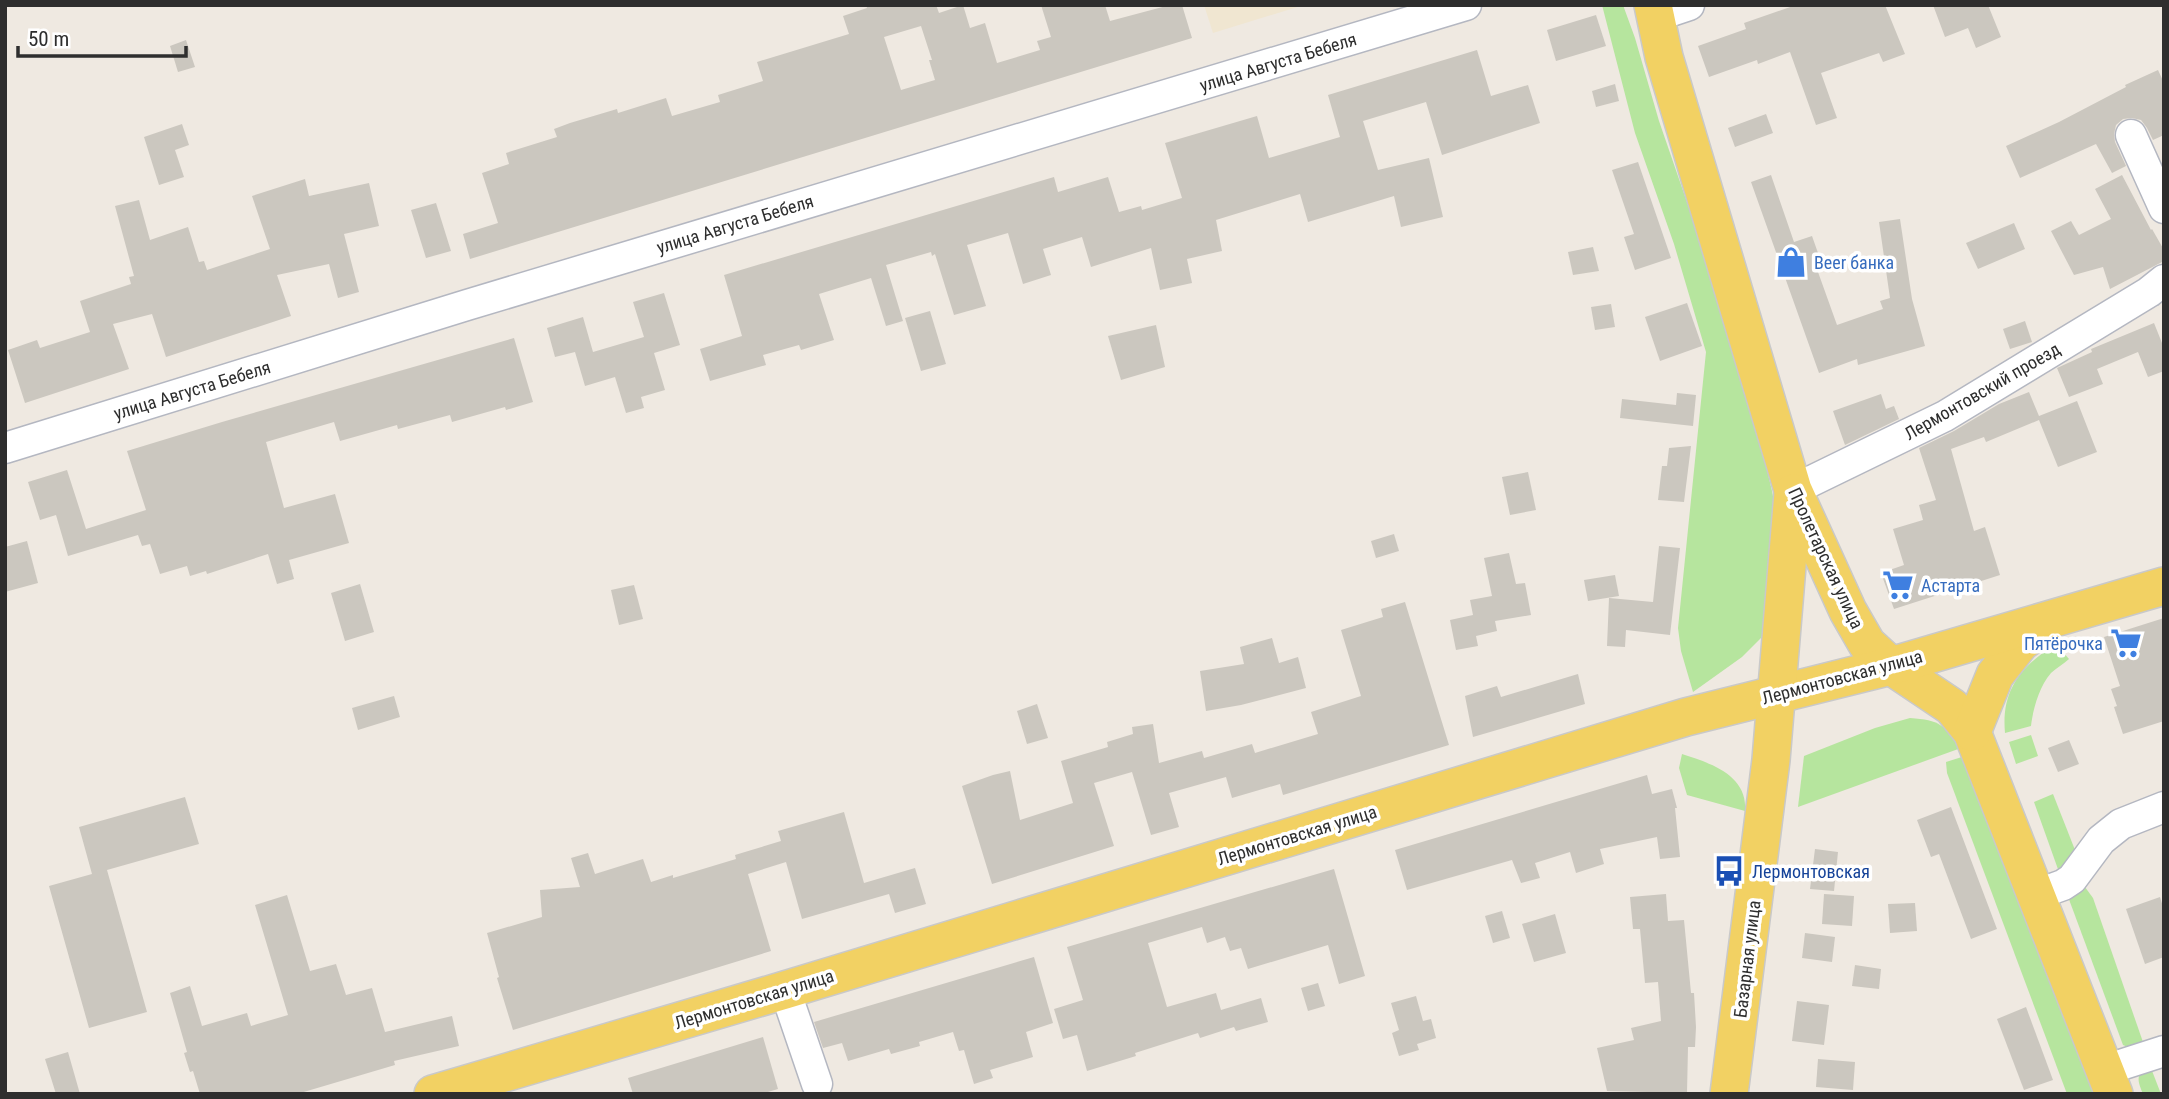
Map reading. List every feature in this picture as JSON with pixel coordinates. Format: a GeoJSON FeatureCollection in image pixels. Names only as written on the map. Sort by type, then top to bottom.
{"type":"FeatureCollection","features":[{"type":"Feature","properties":{"kind":"main road","name":"Пролетарская улица"},"geometry":{"type":"LineString","coordinates":[[1666,9],[1664,57],[1793,490],[1848,611],[1867,644],[1891,666],[1952,707],[1972,732],[2110,1082]]}},
{"type":"Feature","properties":{"kind":"main road","name":"Базарная улица"},"geometry":{"type":"LineString","coordinates":[[1730,1094],[1772,760],[1793,490]]}},
{"type":"Feature","properties":{"kind":"main road","name":"Лермонтовская улица"},"geometry":{"type":"LineString","coordinates":[[433,1094],[1686,717],[1891,666],[2164,586]]}},
{"type":"Feature","properties":{"kind":"main road"},"geometry":{"type":"LineString","coordinates":[[1972,732],[1989,687],[2005,660],[2021,642],[2055,618]]}},
{"type":"Feature","properties":{"kind":"street","name":"улица Августа Бебеля"},"geometry":{"type":"LineString","coordinates":[[5,448],[467,305],[1466,5]]}},
{"type":"Feature","properties":{"kind":"street"},"geometry":{"type":"LineString","coordinates":[[2131,135],[2164,208]]}},
{"type":"Feature","properties":{"kind":"street","name":"Лермонтовский проезд"},"geometry":{"type":"LineString","coordinates":[[1793,490],[1945,416],[2149,292],[2164,280]]}},
{"type":"Feature","properties":{"kind":"street"},"geometry":{"type":"LineString","coordinates":[[2035,895],[2072,879],[2101,840],[2121,824],[2164,807]]}},
{"type":"Feature","properties":{"kind":"street"},"geometry":{"type":"LineString","coordinates":[[785,990],[817,1084]]}},
{"type":"Feature","properties":{"kind":"street"},"geometry":{"type":"LineString","coordinates":[[2110,1082],[2164,1051]]}},
{"type":"Feature","properties":{"kind":"shaded area"},"geometry":{"type":"Polygon","coordinates":[[[1204,5],[1304,5],[1213,33],[1204,5]]]}},
{"type":"Feature","properties":{"kind":"green space"},"geometry":{"type":"Polygon","coordinates":[[[1602,5],[1623,5],[1635,38],[1659,121],[1740,356],[1779,528],[1771,618],[1761,638],[1742,657],[1693,692],[1681,651],[1678,628],[1706,352],[1674,244],[1635,133],[1602,5]]]}},
{"type":"Feature","properties":{"kind":"green space"},"geometry":{"type":"Polygon","coordinates":[[[2056,644],[2069,659],[2051,673],[2043,685],[2031,726],[2005,733],[2006,704],[2016,681],[2023,670],[2056,644]]]}},
{"type":"Feature","properties":{"kind":"green space"},"geometry":{"type":"Polygon","coordinates":[[[1910,718],[1935,722],[1950,734],[1961,748],[1798,807],[1804,756],[1875,728],[1910,718]]]}},
{"type":"Feature","properties":{"kind":"green space"},"geometry":{"type":"Polygon","coordinates":[[[2031,735],[2038,756],[2016,764],[2009,742],[2031,735]]]}},
{"type":"Feature","properties":{"kind":"green space"},"geometry":{"type":"Polygon","coordinates":[[[1682,754],[1715,766],[1734,780],[1744,799],[1745,811],[1687,795],[1679,768],[1682,754]]]}},
{"type":"Feature","properties":{"kind":"green space"},"geometry":{"type":"Polygon","coordinates":[[[1965,756],[2098,1094],[2067,1094],[1947,773],[1946,762],[1965,756]]]}},
{"type":"Feature","properties":{"kind":"green space"},"geometry":{"type":"Polygon","coordinates":[[[2053,794],[2075,850],[2059,872],[2034,802],[2053,794]]]}},
{"type":"Feature","properties":{"kind":"green space"},"geometry":{"type":"Polygon","coordinates":[[[2082,883],[2093,898],[2144,1045],[2130,1048],[2123,1045],[2067,894],[2082,883]]]}},
{"type":"Feature","properties":{"kind":"green space"},"geometry":{"type":"Polygon","coordinates":[[[2149,1063],[2161,1094],[2143,1094],[2139,1077],[2149,1063]]]}},
{"type":"Feature","properties":{"kind":"building"},"geometry":{"type":"Polygon","coordinates":[[[866,5],[936,5],[939,13],[963,5],[970,28],[985,23],[997,63],[1040,50],[1037,41],[1051,37],[1041,5],[1105,5],[1110,21],[1170,5],[1182,5],[1192,38],[470,259],[463,234],[498,223],[482,173],[509,164],[506,153],[557,137],[554,129],[617,109],[618,113],[666,98],[672,116],[720,102],[718,95],[763,81],[757,62],[849,34],[843,16],[867,8],[866,5]],[[921,26],[884,37],[901,90],[935,80],[929,60],[932,60],[921,26]]]}},
{"type":"Feature","properties":{"kind":"building"},"geometry":{"type":"Polygon","coordinates":[[[1796,5],[1885,5],[1905,54],[1883,62],[1879,53],[1821,73],[1837,118],[1816,125],[1790,52],[1709,77],[1698,46],[1746,29],[1744,23],[1796,5]]]}},
{"type":"Feature","properties":{"kind":"building"},"geometry":{"type":"Polygon","coordinates":[[[1933,5],[1988,5],[2001,37],[1976,48],[1968,28],[1945,37],[1933,5]]]}},
{"type":"Feature","properties":{"kind":"building"},"geometry":{"type":"Polygon","coordinates":[[[1596,15],[1606,46],[1556,61],[1547,30],[1596,15]]]}},
{"type":"Feature","properties":{"kind":"building"},"geometry":{"type":"Polygon","coordinates":[[[186,40],[195,67],[178,72],[170,46],[186,40]]]}},
{"type":"Feature","properties":{"kind":"building"},"geometry":{"type":"Polygon","coordinates":[[[1477,50],[1491,96],[1528,85],[1540,123],[1442,155],[1426,102],[1363,121],[1378,170],[1429,158],[1443,217],[1401,227],[1394,196],[1308,222],[1300,194],[1216,220],[1222,251],[1187,259],[1192,283],[1160,290],[1151,248],[1091,267],[1082,237],[1043,249],[1051,275],[1023,284],[1008,233],[967,245],[986,306],[954,315],[935,254],[932,256],[931,252],[886,265],[903,321],[886,326],[871,278],[819,294],[834,340],[801,350],[799,345],[763,355],[766,365],[710,381],[700,349],[742,336],[724,275],[1054,177],[1058,192],[1108,177],[1119,212],[1141,206],[1142,210],[1182,198],[1165,143],[1257,116],[1269,158],[1340,137],[1328,95],[1477,50]]]}},
{"type":"Feature","properties":{"kind":"building"},"geometry":{"type":"Polygon","coordinates":[[[2158,70],[2164,83],[2164,135],[2153,140],[2141,120],[2123,119],[2116,125],[2114,134],[2126,166],[2112,173],[2096,144],[2020,178],[2006,146],[2059,122],[2158,70]]]}},
{"type":"Feature","properties":{"kind":"building"},"geometry":{"type":"Polygon","coordinates":[[[1615,84],[1619,101],[1596,107],[1592,91],[1615,84]]]}},
{"type":"Feature","properties":{"kind":"building"},"geometry":{"type":"Polygon","coordinates":[[[1766,114],[1773,133],[1735,147],[1728,128],[1766,114]]]}},
{"type":"Feature","properties":{"kind":"building"},"geometry":{"type":"Polygon","coordinates":[[[182,124],[189,145],[175,150],[184,177],[159,185],[144,137],[182,124]]]}},
{"type":"Feature","properties":{"kind":"building"},"geometry":{"type":"Polygon","coordinates":[[[1638,162],[1671,258],[1635,270],[1624,237],[1634,234],[1612,170],[1638,162]]]}},
{"type":"Feature","properties":{"kind":"building"},"geometry":{"type":"Polygon","coordinates":[[[1771,175],[1794,242],[1812,236],[1824,270],[1818,272],[1837,325],[1883,309],[1880,301],[1890,298],[1879,222],[1900,219],[1912,299],[1925,346],[1858,365],[1857,359],[1819,373],[1751,182],[1771,175]]]}},
{"type":"Feature","properties":{"kind":"building"},"geometry":{"type":"Polygon","coordinates":[[[2122,175],[2164,250],[2164,261],[2110,289],[2103,267],[2074,275],[2051,231],[2071,221],[2079,235],[2111,219],[2095,189],[2122,175]]]}},
{"type":"Feature","properties":{"kind":"building"},"geometry":{"type":"Polygon","coordinates":[[[305,179],[309,196],[369,183],[379,226],[344,234],[359,292],[338,298],[329,264],[277,275],[291,316],[166,357],[152,314],[113,324],[129,369],[25,403],[8,350],[37,340],[40,348],[90,332],[80,301],[131,284],[129,277],[134,276],[115,206],[139,200],[150,240],[188,227],[199,262],[204,261],[207,270],[270,249],[252,196],[305,179]]]}},
{"type":"Feature","properties":{"kind":"building"},"geometry":{"type":"Polygon","coordinates":[[[436,203],[451,251],[426,258],[411,210],[436,203]]]}},
{"type":"Feature","properties":{"kind":"building"},"geometry":{"type":"Polygon","coordinates":[[[2014,223],[2025,249],[1978,269],[1966,243],[2014,223]]]}},
{"type":"Feature","properties":{"kind":"building"},"geometry":{"type":"Polygon","coordinates":[[[1593,247],[1599,271],[1573,275],[1568,252],[1593,247]]]}},
{"type":"Feature","properties":{"kind":"building"},"geometry":{"type":"Polygon","coordinates":[[[664,293],[680,345],[654,353],[665,390],[641,397],[644,408],[626,413],[615,377],[585,386],[575,352],[555,357],[547,328],[583,317],[593,352],[644,337],[633,302],[664,293]]]}},
{"type":"Feature","properties":{"kind":"building"},"geometry":{"type":"Polygon","coordinates":[[[1687,303],[1702,346],[1660,361],[1645,317],[1687,303]]]}},
{"type":"Feature","properties":{"kind":"building"},"geometry":{"type":"Polygon","coordinates":[[[1611,304],[1615,327],[1595,330],[1591,307],[1611,304]]]}},
{"type":"Feature","properties":{"kind":"building"},"geometry":{"type":"Polygon","coordinates":[[[930,311],[946,364],[921,371],[905,318],[930,311]]]}},
{"type":"Feature","properties":{"kind":"building"},"geometry":{"type":"Polygon","coordinates":[[[2025,321],[2032,342],[2010,349],[2003,329],[2025,321]]]}},
{"type":"Feature","properties":{"kind":"building"},"geometry":{"type":"Polygon","coordinates":[[[2154,323],[2164,348],[2164,371],[2148,377],[2138,352],[2097,369],[2103,384],[2069,397],[2057,368],[2092,352],[2091,349],[2154,323]]]}},
{"type":"Feature","properties":{"kind":"building"},"geometry":{"type":"Polygon","coordinates":[[[1156,325],[1165,367],[1121,380],[1108,336],[1156,325]]]}},
{"type":"Feature","properties":{"kind":"building"},"geometry":{"type":"Polygon","coordinates":[[[514,338],[533,402],[452,422],[450,415],[398,429],[397,425],[340,441],[334,422],[266,442],[284,508],[335,494],[349,543],[289,560],[294,579],[277,584],[268,554],[207,574],[206,571],[190,576],[187,566],[160,574],[150,544],[142,546],[138,535],[68,556],[56,515],[40,520],[28,482],[67,470],[86,529],[146,510],[127,451],[514,338]]]}},
{"type":"Feature","properties":{"kind":"building"},"geometry":{"type":"Polygon","coordinates":[[[2029,392],[2039,416],[2077,401],[2097,452],[2058,467],[2039,420],[1986,442],[1984,437],[1951,449],[1974,531],[1985,527],[2000,575],[1894,609],[1881,573],[1904,565],[1893,529],[1923,520],[1919,505],[1936,500],[1919,448],[1999,404],[2029,392]]]}},
{"type":"Feature","properties":{"kind":"building"},"geometry":{"type":"Polygon","coordinates":[[[1677,393],[1696,395],[1693,426],[1620,418],[1622,399],[1676,405],[1677,393]]]}},
{"type":"Feature","properties":{"kind":"building"},"geometry":{"type":"Polygon","coordinates":[[[1881,394],[1886,409],[1894,406],[1899,419],[1845,445],[1833,411],[1881,394]]]}},
{"type":"Feature","properties":{"kind":"building"},"geometry":{"type":"Polygon","coordinates":[[[1691,446],[1684,502],[1658,500],[1662,466],[1667,466],[1669,448],[1691,446]]]}},
{"type":"Feature","properties":{"kind":"building"},"geometry":{"type":"Polygon","coordinates":[[[1528,472],[1536,510],[1510,515],[1502,477],[1528,472]]]}},
{"type":"Feature","properties":{"kind":"building"},"geometry":{"type":"Polygon","coordinates":[[[1394,534],[1399,551],[1376,558],[1371,541],[1394,534]]]}},
{"type":"Feature","properties":{"kind":"building"},"geometry":{"type":"Polygon","coordinates":[[[27,541],[38,583],[5,592],[5,547],[27,541]]]}},
{"type":"Feature","properties":{"kind":"building"},"geometry":{"type":"Polygon","coordinates":[[[1659,546],[1680,548],[1670,635],[1626,630],[1625,647],[1607,646],[1609,598],[1653,602],[1659,546]]]}},
{"type":"Feature","properties":{"kind":"building"},"geometry":{"type":"Polygon","coordinates":[[[1509,553],[1516,584],[1525,583],[1531,615],[1495,621],[1497,631],[1476,636],[1478,646],[1456,650],[1450,620],[1473,615],[1470,600],[1492,596],[1484,558],[1509,553]]]}},
{"type":"Feature","properties":{"kind":"building"},"geometry":{"type":"Polygon","coordinates":[[[1615,575],[1619,596],[1588,601],[1584,580],[1615,575]]]}},
{"type":"Feature","properties":{"kind":"building"},"geometry":{"type":"Polygon","coordinates":[[[360,584],[374,632],[345,641],[331,593],[360,584]]]}},
{"type":"Feature","properties":{"kind":"building"},"geometry":{"type":"Polygon","coordinates":[[[634,585],[643,619],[619,625],[611,590],[634,585]]]}},
{"type":"Feature","properties":{"kind":"building"},"geometry":{"type":"Polygon","coordinates":[[[1405,602],[1449,745],[1283,795],[1280,784],[1232,798],[1226,777],[1169,793],[1179,827],[1151,835],[1132,772],[1094,783],[1114,846],[992,884],[962,786],[1010,771],[1020,820],[1073,803],[1061,761],[1108,747],[1107,742],[1133,734],[1132,727],[1153,724],[1159,763],[1202,751],[1204,758],[1252,744],[1255,753],[1318,734],[1311,712],[1361,696],[1341,630],[1383,617],[1381,609],[1405,602]]]}},
{"type":"Feature","properties":{"kind":"building"},"geometry":{"type":"Polygon","coordinates":[[[2164,618],[2164,721],[2123,734],[2111,689],[2120,686],[2104,637],[2164,618]]]}},
{"type":"Feature","properties":{"kind":"building"},"geometry":{"type":"Polygon","coordinates":[[[1272,638],[1279,663],[1298,657],[1306,688],[1206,711],[1200,671],[1244,664],[1240,647],[1272,638]]]}},
{"type":"Feature","properties":{"kind":"building"},"geometry":{"type":"Polygon","coordinates":[[[1578,674],[1585,704],[1473,737],[1465,696],[1497,686],[1501,697],[1578,674]]]}},
{"type":"Feature","properties":{"kind":"building"},"geometry":{"type":"Polygon","coordinates":[[[394,696],[400,717],[358,730],[352,708],[394,696]]]}},
{"type":"Feature","properties":{"kind":"building"},"geometry":{"type":"Polygon","coordinates":[[[1037,704],[1048,738],[1027,744],[1017,711],[1037,704]]]}},
{"type":"Feature","properties":{"kind":"building"},"geometry":{"type":"Polygon","coordinates":[[[2069,740],[2079,764],[2058,772],[2048,748],[2069,740]]]}},
{"type":"Feature","properties":{"kind":"building"},"geometry":{"type":"Polygon","coordinates":[[[1647,775],[1652,794],[1672,789],[1677,808],[1680,857],[1660,859],[1657,837],[1600,849],[1604,864],[1576,873],[1570,852],[1535,863],[1540,878],[1521,883],[1512,860],[1407,890],[1395,850],[1647,775]]]}},
{"type":"Feature","properties":{"kind":"building"},"geometry":{"type":"Polygon","coordinates":[[[185,797],[199,844],[107,870],[147,1012],[89,1028],[49,886],[92,874],[79,827],[185,797]]]}},
{"type":"Feature","properties":{"kind":"building"},"geometry":{"type":"Polygon","coordinates":[[[1951,807],[1997,929],[1971,939],[1939,854],[1931,857],[1917,820],[1951,807]]]}},
{"type":"Feature","properties":{"kind":"building"},"geometry":{"type":"Polygon","coordinates":[[[844,812],[864,883],[915,868],[926,904],[895,913],[889,894],[802,919],[786,862],[748,874],[771,951],[513,1030],[487,933],[542,917],[540,890],[580,887],[571,858],[588,853],[595,874],[643,859],[651,882],[736,859],[735,855],[781,841],[778,831],[844,812]]]}},
{"type":"Feature","properties":{"kind":"building"},"geometry":{"type":"Polygon","coordinates":[[[1815,849],[1838,852],[1834,891],[1810,889],[1815,849]]]}},
{"type":"Feature","properties":{"kind":"building"},"geometry":{"type":"Polygon","coordinates":[[[1334,869],[1365,976],[1339,984],[1328,945],[1248,969],[1241,948],[1230,951],[1225,937],[1207,943],[1202,927],[1148,943],[1167,1007],[1216,993],[1221,1010],[1261,998],[1268,1022],[1236,1031],[1234,1027],[1200,1038],[1198,1033],[1087,1071],[1077,1035],[1063,1039],[1054,1009],[1083,1000],[1067,947],[1334,869]]]}},
{"type":"Feature","properties":{"kind":"building"},"geometry":{"type":"Polygon","coordinates":[[[1666,894],[1668,921],[1684,920],[1691,993],[1694,993],[1695,1047],[1688,1047],[1687,1093],[1607,1091],[1597,1048],[1634,1040],[1631,1028],[1661,1021],[1658,982],[1645,983],[1640,929],[1633,929],[1630,897],[1666,894]]]}},
{"type":"Feature","properties":{"kind":"building"},"geometry":{"type":"Polygon","coordinates":[[[1824,894],[1854,896],[1852,926],[1822,924],[1824,894]]]}},
{"type":"Feature","properties":{"kind":"building"},"geometry":{"type":"Polygon","coordinates":[[[287,895],[310,971],[336,964],[346,995],[372,988],[385,1032],[452,1016],[459,1046],[394,1061],[395,1065],[297,1094],[200,1094],[184,1053],[187,1052],[170,993],[190,986],[202,1026],[247,1013],[251,1026],[288,1015],[255,905],[287,895]]]}},
{"type":"Feature","properties":{"kind":"building"},"geometry":{"type":"Polygon","coordinates":[[[2160,897],[2164,910],[2164,957],[2145,964],[2126,909],[2160,897]]]}},
{"type":"Feature","properties":{"kind":"building"},"geometry":{"type":"Polygon","coordinates":[[[1915,903],[1917,931],[1890,933],[1888,904],[1915,903]]]}},
{"type":"Feature","properties":{"kind":"building"},"geometry":{"type":"Polygon","coordinates":[[[1502,911],[1510,938],[1493,943],[1485,916],[1502,911]]]}},
{"type":"Feature","properties":{"kind":"building"},"geometry":{"type":"Polygon","coordinates":[[[1555,914],[1566,953],[1534,962],[1522,924],[1555,914]]]}},
{"type":"Feature","properties":{"kind":"building"},"geometry":{"type":"Polygon","coordinates":[[[1805,933],[1835,937],[1832,962],[1802,958],[1805,933]]]}},
{"type":"Feature","properties":{"kind":"building"},"geometry":{"type":"Polygon","coordinates":[[[1034,957],[1053,1023],[1026,1032],[1033,1057],[990,1070],[993,1078],[974,1084],[964,1050],[959,1051],[953,1032],[919,1042],[920,1046],[891,1054],[889,1049],[848,1061],[842,1043],[823,1048],[814,1022],[1034,957]]]}},
{"type":"Feature","properties":{"kind":"building"},"geometry":{"type":"Polygon","coordinates":[[[1855,965],[1881,969],[1879,989],[1852,986],[1855,965]]]}},
{"type":"Feature","properties":{"kind":"building"},"geometry":{"type":"Polygon","coordinates":[[[1318,983],[1325,1006],[1308,1011],[1301,988],[1318,983]]]}},
{"type":"Feature","properties":{"kind":"building"},"geometry":{"type":"Polygon","coordinates":[[[1416,996],[1423,1021],[1431,1019],[1436,1038],[1417,1044],[1419,1050],[1399,1056],[1392,1033],[1399,1030],[1391,1003],[1416,996]]]}},
{"type":"Feature","properties":{"kind":"building"},"geometry":{"type":"Polygon","coordinates":[[[1797,1001],[1829,1005],[1824,1045],[1792,1041],[1797,1001]]]}},
{"type":"Feature","properties":{"kind":"building"},"geometry":{"type":"Polygon","coordinates":[[[2026,1007],[2053,1080],[2024,1090],[1997,1019],[2026,1007]]]}},
{"type":"Feature","properties":{"kind":"building"},"geometry":{"type":"Polygon","coordinates":[[[763,1037],[778,1089],[761,1094],[633,1094],[628,1078],[763,1037]]]}},
{"type":"Feature","properties":{"kind":"building"},"geometry":{"type":"Polygon","coordinates":[[[68,1052],[80,1094],[56,1094],[45,1059],[68,1052]]]}},
{"type":"Feature","properties":{"kind":"building"},"geometry":{"type":"Polygon","coordinates":[[[1818,1059],[1855,1062],[1853,1090],[1816,1087],[1818,1059]]]}},
{"type":"Feature","properties":{"kind":"place","name":"Beer банка"},"geometry":{"type":"Point","coordinates":[1791,262]}},
{"type":"Feature","properties":{"kind":"place","name":"Астарта"},"geometry":{"type":"Point","coordinates":[1898,585]}},
{"type":"Feature","properties":{"kind":"place","name":"Пятёрочка"},"geometry":{"type":"Point","coordinates":[2126,643]}},
{"type":"Feature","properties":{"kind":"place","name":"Лермонтовская"},"geometry":{"type":"Point","coordinates":[1729,871]}}]}
